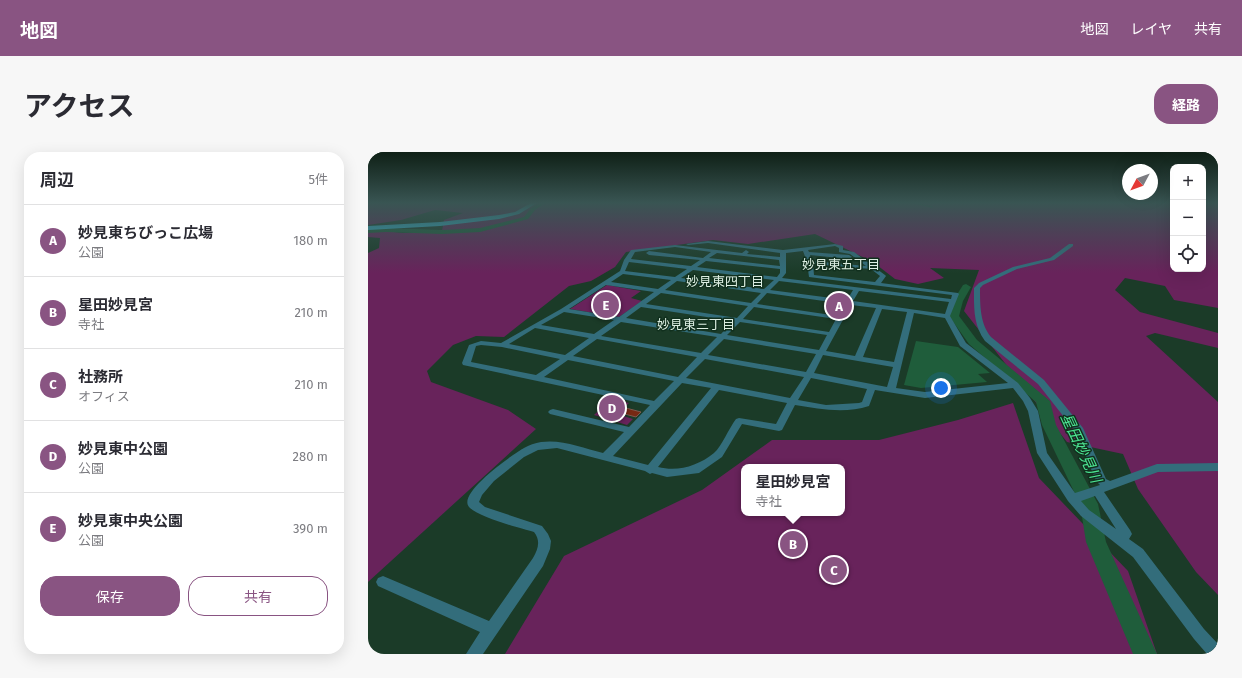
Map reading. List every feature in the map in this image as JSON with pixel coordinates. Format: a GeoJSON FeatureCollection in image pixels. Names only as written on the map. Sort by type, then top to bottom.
{"type":"FeatureCollection","features":[{"type":"Feature","properties":{"kind":"highway"},"geometry":{"type":"LineString","coordinates":[[368,228],[392,226]]}},
{"type":"Feature","properties":{"kind":"street"},"geometry":{"type":"LineString","coordinates":[[502,345],[563,310],[622,272],[631,253],[638,250],[708,242],[743,246],[782,255]]}},
{"type":"Feature","properties":{"kind":"street"},"geometry":{"type":"LineString","coordinates":[[675,246],[743,255],[782,255],[835,245],[840,248],[841,251],[852,253],[883,276],[879,281]]}},
{"type":"Feature","properties":{"kind":"street"},"geometry":{"type":"LineString","coordinates":[[1071,245],[1052,259],[1015,268],[981,284],[977,288],[978,324],[988,339],[1041,382],[1080,430],[1102,481],[1089,493],[1085,513],[1122,538],[1138,553],[1199,634],[1217,654]]}},
{"type":"Feature","properties":{"kind":"street"},"geometry":{"type":"LineString","coordinates":[[743,255],[750,248]]}},
{"type":"Feature","properties":{"kind":"street"},"geometry":{"type":"LineString","coordinates":[[638,250],[783,268]]}},
{"type":"Feature","properties":{"kind":"street"},"geometry":{"type":"LineString","coordinates":[[536,379],[716,251]]}},
{"type":"Feature","properties":{"kind":"street"},"geometry":{"type":"LineString","coordinates":[[806,251],[858,258]]}},
{"type":"Feature","properties":{"kind":"street"},"geometry":{"type":"LineString","coordinates":[[806,251],[810,262],[811,271],[956,294],[947,316]]}},
{"type":"Feature","properties":{"kind":"street"},"geometry":{"type":"LineString","coordinates":[[605,458],[630,430],[778,279],[783,273],[782,255]]}},
{"type":"Feature","properties":{"kind":"street"},"geometry":{"type":"LineString","coordinates":[[627,260],[953,301]]}},
{"type":"Feature","properties":{"kind":"street"},"geometry":{"type":"LineString","coordinates":[[810,262],[873,268]]}},
{"type":"Feature","properties":{"kind":"street"},"geometry":{"type":"LineString","coordinates":[[622,272],[947,316]]}},
{"type":"Feature","properties":{"kind":"street"},"geometry":{"type":"LineString","coordinates":[[605,283],[840,318]]}},
{"type":"Feature","properties":{"kind":"street"},"geometry":{"type":"LineString","coordinates":[[474,654],[538,562],[546,545],[544,535],[538,529],[481,510],[473,504],[474,496],[482,486],[520,454],[532,448],[546,445],[557,445],[667,474],[695,470],[718,455],[739,421],[779,428],[792,402],[809,375],[857,289]]}},
{"type":"Feature","properties":{"kind":"street"},"geometry":{"type":"LineString","coordinates":[[641,305],[831,334]]}},
{"type":"Feature","properties":{"kind":"street"},"geometry":{"type":"LineString","coordinates":[[858,359],[880,307]]}},
{"type":"Feature","properties":{"kind":"street"},"geometry":{"type":"LineString","coordinates":[[563,310],[898,365]]}},
{"type":"Feature","properties":{"kind":"street"},"geometry":{"type":"LineString","coordinates":[[891,390],[911,311]]}},
{"type":"Feature","properties":{"kind":"street"},"geometry":{"type":"LineString","coordinates":[[947,316],[963,344],[1015,385],[1027,400],[1033,411],[1042,453],[1089,493],[1126,534],[1122,538]]}},
{"type":"Feature","properties":{"kind":"street"},"geometry":{"type":"LineString","coordinates":[[534,326],[872,387],[925,395],[1015,385]]}},
{"type":"Feature","properties":{"kind":"street"},"geometry":{"type":"LineString","coordinates":[[656,404],[466,363],[473,345],[482,343],[502,345],[826,408],[860,406],[866,404],[872,387]]}},
{"type":"Feature","properties":{"kind":"street"},"geometry":{"type":"LineString","coordinates":[[650,470],[717,387]]}},
{"type":"Feature","properties":{"kind":"street"},"geometry":{"type":"LineString","coordinates":[[553,412],[630,430]]}},
{"type":"Feature","properties":{"kind":"street"},"geometry":{"type":"LineString","coordinates":[[1089,493],[1157,468],[1218,467]]}},
{"type":"Feature","properties":{"kind":"street"},"geometry":{"type":"LineString","coordinates":[[383,582],[491,629]]}},
{"type":"Feature","properties":{"kind":"shaded area"},"geometry":{"type":"Polygon","coordinates":[[[443,226],[1170,226],[1170,272],[1206,272],[1206,226],[1218,226],[1218,308],[1174,300],[1165,286],[1125,278],[1115,290],[1140,312],[1218,333],[1218,348],[1155,333],[1146,336],[1218,402],[1218,595],[1196,572],[1138,489],[1123,454],[1067,442],[964,311],[979,270],[930,268],[944,278],[918,284],[895,279],[873,262],[815,234],[748,244],[713,240],[626,252],[615,267],[591,281],[569,286],[504,337],[476,336],[453,345],[427,371],[431,382],[508,410],[536,429],[368,582],[368,253],[379,248],[380,238],[368,237],[368,229],[403,233],[442,231],[443,226]]]}},
{"type":"Feature","properties":{"kind":"shaded area"},"geometry":{"type":"Polygon","coordinates":[[[607,285],[641,291],[631,298],[642,301],[619,317],[570,309],[607,285]]]}},
{"type":"Feature","properties":{"kind":"shaded area"},"geometry":{"type":"Polygon","coordinates":[[[916,341],[958,347],[990,373],[978,374],[987,382],[921,388],[904,385],[916,341]]]}},
{"type":"Feature","properties":{"kind":"shaded area"},"geometry":{"type":"Polygon","coordinates":[[[611,399],[629,403],[617,414],[633,419],[627,425],[594,415],[611,399]]]}},
{"type":"Feature","properties":{"kind":"shaded area"},"geometry":{"type":"Polygon","coordinates":[[[1013,403],[1039,478],[1128,571],[1157,654],[505,654],[564,556],[702,490],[772,440],[879,440],[958,420],[1013,403]]]}},
{"type":"Feature","properties":{"kind":"building"},"geometry":{"type":"Polygon","coordinates":[[[626,408],[641,412],[636,417],[621,413],[626,408]]]}},
{"type":"Feature","properties":{"kind":"building"},"geometry":{"type":"Polygon","coordinates":[[[830,559],[847,575],[838,582],[822,566],[830,559]]]}},
{"type":"Feature","properties":{"kind":"waterway"},"geometry":{"type":"LineString","coordinates":[[368,231],[386,230],[442,232],[480,230],[494,226]]}},
{"type":"Feature","properties":{"kind":"waterway","name":"星田妙見川"},"geometry":{"type":"LineString","coordinates":[[966,287],[958,301],[954,316],[973,342],[1043,401],[1049,425],[1089,504],[1096,542],[1145,654]]}},
{"type":"Feature","properties":{"kind":"place","name":"妙見東中央公園"},"geometry":{"type":"Point","coordinates":[606,305]}},
{"type":"Feature","properties":{"kind":"place","name":"妙見東ちびっこ広場"},"geometry":{"type":"Point","coordinates":[839,306]}},
{"type":"Feature","properties":{"kind":"place","name":"妙見東中公園"},"geometry":{"type":"Point","coordinates":[612,408]}},
{"type":"Feature","properties":{"kind":"place","name":"星田妙見宮"},"geometry":{"type":"Point","coordinates":[793,544]}},
{"type":"Feature","properties":{"kind":"place","name":"社務所"},"geometry":{"type":"Point","coordinates":[834,570]}},
{"type":"Feature","properties":{"kind":"district","name":"妙見東五丁目"},"geometry":{"type":"Point","coordinates":[841,264]}},
{"type":"Feature","properties":{"kind":"district","name":"妙見東四丁目"},"geometry":{"type":"Point","coordinates":[725,281]}},
{"type":"Feature","properties":{"kind":"district","name":"妙見東三丁目"},"geometry":{"type":"Point","coordinates":[696,324]}}]}
